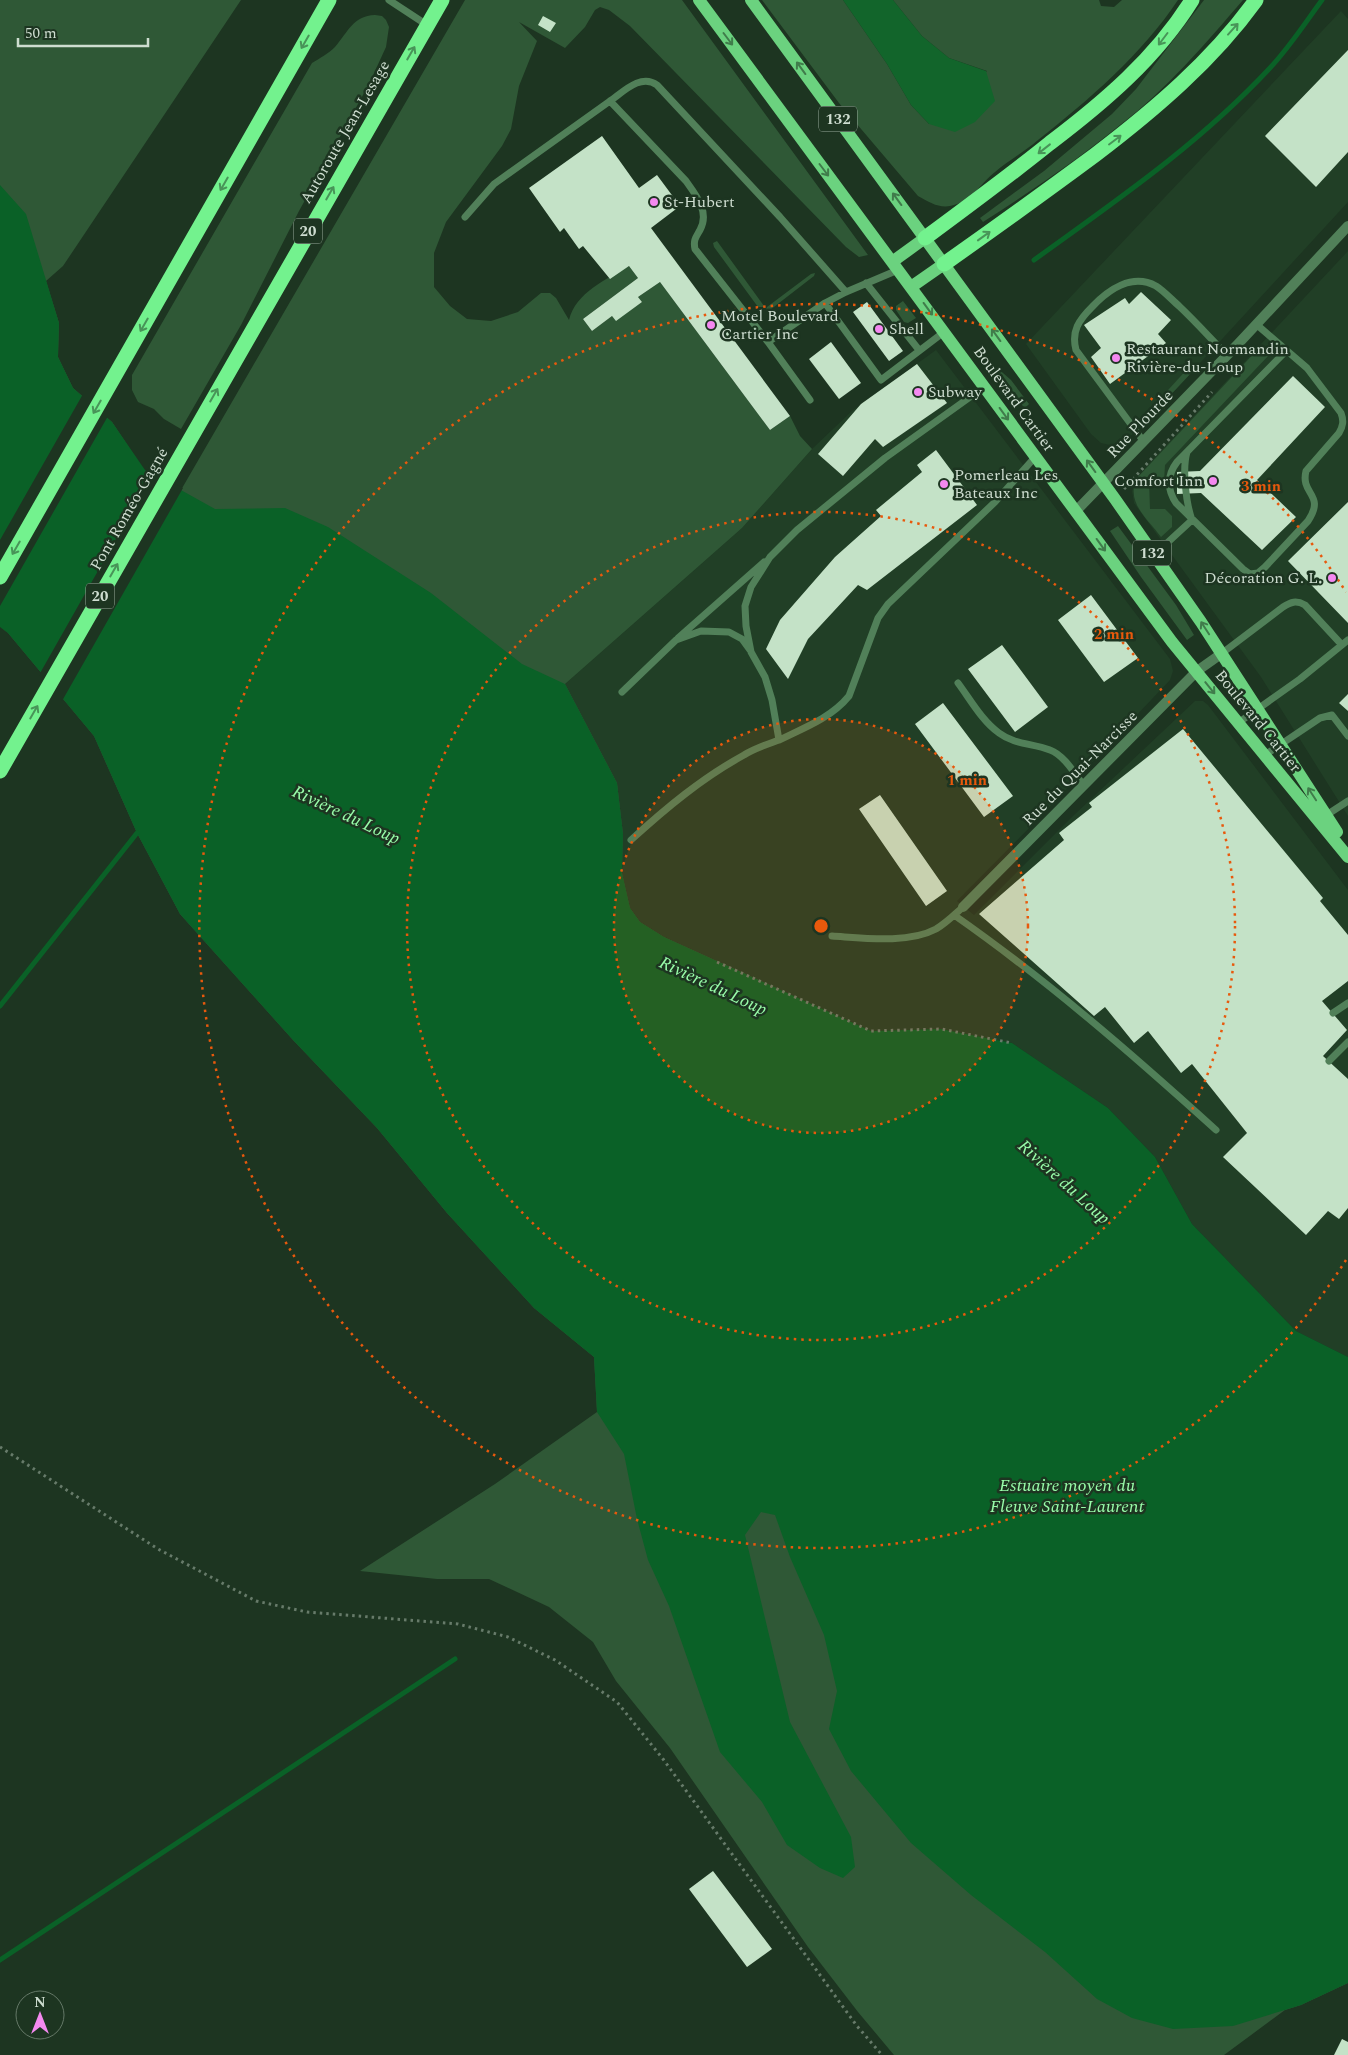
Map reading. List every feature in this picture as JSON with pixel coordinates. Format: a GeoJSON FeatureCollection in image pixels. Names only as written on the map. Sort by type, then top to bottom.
{"type":"FeatureCollection","features":[{"type":"Feature","properties":{"kind":"highway"},"geometry":{"type":"LineString","coordinates":[[0,577],[329,0]]}},
{"type":"Feature","properties":{"kind":"highway","name":"Autoroute Jean-Lesage"},"geometry":{"type":"LineString","coordinates":[[190,437],[442,0]]}},
{"type":"Feature","properties":{"kind":"highway"},"geometry":{"type":"LineString","coordinates":[[925,238],[1020,168],[1120,86],[1151,55],[1192,0]]}},
{"type":"Feature","properties":{"kind":"highway"},"geometry":{"type":"LineString","coordinates":[[944,264],[1058,183],[1144,117],[1208,57],[1256,0]]}},
{"type":"Feature","properties":{"kind":"highway","name":"Pont Roméo-Gagné"},"geometry":{"type":"LineString","coordinates":[[0,771],[190,437]]}},
{"type":"Feature","properties":{"kind":"main road","name":"Boulevard Cartier"},"geometry":{"type":"LineString","coordinates":[[699,0],[1172,642],[1265,756],[1322,818],[1348,850]]}},
{"type":"Feature","properties":{"kind":"main road","name":"Boulevard Cartier"},"geometry":{"type":"LineString","coordinates":[[752,0],[1154,555],[1257,709],[1322,818],[1348,857]]}},
{"type":"Feature","properties":{"kind":"main road"},"geometry":{"type":"LineString","coordinates":[[895,266],[925,238]]}},
{"type":"Feature","properties":{"kind":"main road"},"geometry":{"type":"LineString","coordinates":[[912,287],[944,264]]}},
{"type":"Feature","properties":{"kind":"street","name":"Rue Plourde"},"geometry":{"type":"LineString","coordinates":[[1076,511],[1104,484],[1348,226]]}},
{"type":"Feature","properties":{"kind":"street","name":"Rue du Quai-Narcisse"},"geometry":{"type":"LineString","coordinates":[[963,907],[1197,671],[1221,654]]}},
{"type":"Feature","properties":{"kind":"lane"},"geometry":{"type":"LineString","coordinates":[[389,0],[427,25]]}},
{"type":"Feature","properties":{"kind":"lane"},"geometry":{"type":"LineString","coordinates":[[465,217],[494,184],[610,101],[641,81],[647,80],[657,85],[846,292]]}},
{"type":"Feature","properties":{"kind":"lane"},"geometry":{"type":"LineString","coordinates":[[610,101],[680,174],[696,195],[703,217],[701,229],[694,243],[695,248],[768,342],[810,400]]}},
{"type":"Feature","properties":{"kind":"lane"},"geometry":{"type":"LineString","coordinates":[[768,342],[825,303],[895,266]]}},
{"type":"Feature","properties":{"kind":"lane"},"geometry":{"type":"LineString","coordinates":[[1144,442],[1076,350],[1074,330],[1079,320],[1112,290],[1133,282],[1149,283],[1166,294],[1227,355]]}},
{"type":"Feature","properties":{"kind":"lane"},"geometry":{"type":"LineString","coordinates":[[866,283],[919,350]]}},
{"type":"Feature","properties":{"kind":"lane"},"geometry":{"type":"LineString","coordinates":[[825,303],[881,380],[944,332]]}},
{"type":"Feature","properties":{"kind":"lane"},"geometry":{"type":"LineString","coordinates":[[1256,324],[1307,368],[1342,413],[1343,426],[1306,471],[1304,477],[1306,485],[1315,500],[1313,513],[1308,521],[1258,574],[1250,574],[1176,504],[1170,490],[1172,469],[1187,451],[1286,350]]}},
{"type":"Feature","properties":{"kind":"lane"},"geometry":{"type":"LineString","coordinates":[[622,692],[797,530],[855,481],[984,386]]}},
{"type":"Feature","properties":{"kind":"lane"},"geometry":{"type":"LineString","coordinates":[[1187,451],[1185,466],[1188,505],[1192,520]]}},
{"type":"Feature","properties":{"kind":"lane"},"geometry":{"type":"LineString","coordinates":[[631,840],[670,804],[719,770],[746,754],[820,721],[840,707],[849,696],[878,618],[888,604],[995,502],[1036,456]]}},
{"type":"Feature","properties":{"kind":"lane"},"geometry":{"type":"LineString","coordinates":[[1154,555],[1192,520]]}},
{"type":"Feature","properties":{"kind":"lane"},"geometry":{"type":"LineString","coordinates":[[751,652],[746,626],[745,606],[751,587],[770,557]]}},
{"type":"Feature","properties":{"kind":"lane"},"geometry":{"type":"LineString","coordinates":[[1221,654],[1291,602],[1299,602],[1305,605],[1345,643],[1300,679],[1238,723]]}},
{"type":"Feature","properties":{"kind":"lane"},"geometry":{"type":"LineString","coordinates":[[676,640],[701,631],[729,632],[742,638],[764,676],[772,700],[779,740]]}},
{"type":"Feature","properties":{"kind":"lane"},"geometry":{"type":"LineString","coordinates":[[958,683],[985,719],[998,732],[1012,741],[1050,750],[1059,756],[1084,786]]}},
{"type":"Feature","properties":{"kind":"lane"},"geometry":{"type":"LineString","coordinates":[[1265,756],[1327,715],[1332,716],[1338,721],[1348,736]]}},
{"type":"Feature","properties":{"kind":"lane"},"geometry":{"type":"LineString","coordinates":[[1322,818],[1348,801]]}},
{"type":"Feature","properties":{"kind":"lane"},"geometry":{"type":"LineString","coordinates":[[832,936],[887,938],[915,936],[934,930],[963,907]]}},
{"type":"Feature","properties":{"kind":"lane"},"geometry":{"type":"LineString","coordinates":[[954,915],[1000,947],[1100,1028],[1216,1130]]}},
{"type":"Feature","properties":{"kind":"lane"},"geometry":{"type":"LineString","coordinates":[[1333,1013],[1348,1002]]}},
{"type":"Feature","properties":{"kind":"lane"},"geometry":{"type":"LineString","coordinates":[[1328,1060],[1348,1042]]}},
{"type":"Feature","properties":{"kind":"path"},"geometry":{"type":"LineString","coordinates":[[717,962],[871,1030],[941,1029],[1012,1043]]}},
{"type":"Feature","properties":{"kind":"path"},"geometry":{"type":"LineString","coordinates":[[0,1447],[158,1549],[256,1601],[307,1612],[458,1624],[508,1636],[555,1660],[617,1702],[663,1759],[857,2026],[882,2055]]}},
{"type":"Feature","properties":{"kind":"shaded area"},"geometry":{"type":"Polygon","coordinates":[[[0,0],[241,0],[63,266],[46,281],[59,323],[58,357],[73,388],[112,422],[144,470],[181,490],[465,0],[682,0],[868,255],[859,257],[846,247],[630,26],[609,10],[600,7],[595,10],[585,27],[565,48],[519,22],[537,41],[519,86],[511,129],[502,146],[446,222],[434,253],[434,287],[450,306],[467,319],[491,321],[518,312],[541,293],[550,293],[556,298],[569,320],[573,310],[585,294],[629,266],[638,278],[583,319],[592,331],[612,316],[616,320],[642,302],[638,297],[660,282],[770,430],[790,416],[800,436],[812,449],[742,528],[565,684],[617,783],[623,834],[622,873],[630,908],[640,922],[664,937],[781,990],[696,967],[0,452],[0,0]]]}},
{"type":"Feature","properties":{"kind":"shaded area"},"geometry":{"type":"Polygon","coordinates":[[[762,0],[843,0],[887,64],[911,105],[929,124],[987,71],[949,58],[922,36],[893,0],[1099,0],[1101,6],[1114,7],[1122,0],[1178,0],[1148,39],[1114,75],[1076,109],[990,176],[963,202],[952,206],[942,206],[933,204],[918,196],[839,103],[762,0]]]}},
{"type":"Feature","properties":{"kind":"shaded area"},"geometry":{"type":"Polygon","coordinates":[[[843,0],[893,0],[922,36],[949,58],[986,71],[995,101],[975,122],[955,132],[929,124],[911,105],[887,64],[843,0]]]}},
{"type":"Feature","properties":{"kind":"shaded area"},"geometry":{"type":"Polygon","coordinates":[[[1204,0],[1243,0],[1184,66],[1137,111],[1070,163],[983,222],[980,218],[1044,171],[1112,114],[1136,89],[1204,0]]]}},
{"type":"Feature","properties":{"kind":"shaded area"},"geometry":{"type":"Polygon","coordinates":[[[1341,11],[1348,19],[1348,202],[1123,444],[1114,446],[1101,443],[1091,434],[1026,344],[1341,11]]]}},
{"type":"Feature","properties":{"kind":"shaded area"},"geometry":{"type":"Polygon","coordinates":[[[375,15],[382,16],[389,27],[386,47],[369,84],[299,211],[241,325],[181,429],[164,419],[154,409],[138,402],[132,390],[132,375],[312,63],[335,47],[361,18],[375,15]]]}},
{"type":"Feature","properties":{"kind":"shaded area"},"geometry":{"type":"Polygon","coordinates":[[[717,241],[763,307],[758,307],[714,247],[713,243],[717,241]]]}},
{"type":"Feature","properties":{"kind":"shaded area"},"geometry":{"type":"Polygon","coordinates":[[[1348,251],[1348,816],[1261,677],[1134,503],[1132,491],[1137,478],[1147,466],[1348,251]]]}},
{"type":"Feature","properties":{"kind":"shaded area"},"geometry":{"type":"Polygon","coordinates":[[[815,273],[814,276],[770,310],[766,310],[767,307],[815,273]]]}},
{"type":"Feature","properties":{"kind":"shaded area"},"geometry":{"type":"Polygon","coordinates":[[[903,301],[916,318],[908,323],[904,322],[896,310],[896,306],[903,301]]]}},
{"type":"Feature","properties":{"kind":"shaded area"},"geometry":{"type":"Polygon","coordinates":[[[1264,347],[1269,350],[1269,355],[1165,465],[1164,481],[1149,481],[1150,509],[1165,509],[1172,516],[1172,527],[1161,537],[1136,502],[1134,487],[1137,478],[1259,348],[1264,347]]]}},
{"type":"Feature","properties":{"kind":"shaded area"},"geometry":{"type":"Polygon","coordinates":[[[936,350],[1170,659],[1173,671],[1170,680],[957,901],[974,915],[1073,816],[1195,701],[1203,701],[1208,705],[1348,890],[1348,1357],[1296,1331],[1192,1224],[1155,1157],[1108,1108],[1012,1043],[941,1029],[871,1031],[664,937],[640,922],[630,908],[622,873],[623,834],[565,684],[742,528],[812,449],[852,411],[936,350]]]}},
{"type":"Feature","properties":{"kind":"shaded area"},"geometry":{"type":"Polygon","coordinates":[[[987,359],[1011,380],[1029,404],[1025,408],[998,382],[983,363],[987,359]]]}},
{"type":"Feature","properties":{"kind":"shaded area"},"geometry":{"type":"Polygon","coordinates":[[[1190,366],[1193,371],[1149,418],[1146,417],[1148,412],[1190,366]]]}},
{"type":"Feature","properties":{"kind":"shaded area"},"geometry":{"type":"Polygon","coordinates":[[[1118,526],[1176,605],[1194,635],[1187,640],[1110,531],[1118,526]]]}},
{"type":"Feature","properties":{"kind":"shaded area"},"geometry":{"type":"Polygon","coordinates":[[[0,627],[93,692],[1348,1983],[1301,2005],[1285,2010],[1224,2055],[894,2055],[808,1947],[670,1748],[616,1681],[593,1642],[549,1607],[489,1579],[437,1579],[360,1571],[495,1484],[597,1412],[594,1357],[534,1308],[447,1213],[377,1128],[293,1040],[180,914],[137,833],[94,736],[8,633],[0,627]]]}},
{"type":"Feature","properties":{"kind":"water","name":"Estuaire moyen du Fleuve Saint-Laurent"},"geometry":{"type":"Polygon","coordinates":[[[0,185],[26,214],[59,323],[58,357],[73,388],[112,422],[145,470],[215,509],[285,508],[328,527],[431,593],[522,664],[565,684],[617,783],[623,834],[622,873],[630,908],[640,922],[664,937],[871,1031],[941,1029],[1012,1043],[1108,1108],[1155,1157],[1192,1224],[1296,1331],[1348,1357],[1348,1983],[1301,2005],[1233,2026],[1173,2029],[1132,2018],[1097,1999],[1045,1952],[971,1895],[911,1843],[851,1771],[829,1729],[837,1691],[824,1635],[790,1557],[775,1515],[761,1512],[745,1535],[790,1722],[851,1837],[855,1867],[843,1878],[820,1868],[787,1845],[762,1802],[720,1752],[669,1606],[648,1560],[637,1519],[624,1454],[597,1412],[594,1357],[534,1308],[447,1213],[377,1128],[293,1040],[180,914],[137,833],[94,736],[8,633],[0,627],[0,185]]]}},
{"type":"Feature","properties":{"kind":"pier"},"geometry":{"type":"Polygon","coordinates":[[[83,394],[108,416],[0,606],[0,540],[83,394]]]}},
{"type":"Feature","properties":{"kind":"pier"},"geometry":{"type":"Polygon","coordinates":[[[154,472],[183,488],[62,701],[39,675],[154,472]]]}},
{"type":"Feature","properties":{"kind":"building"},"geometry":{"type":"Polygon","coordinates":[[[543,16],[556,23],[550,32],[538,25],[543,16]]]}},
{"type":"Feature","properties":{"kind":"building"},"geometry":{"type":"Polygon","coordinates":[[[1348,50],[1348,152],[1316,187],[1265,136],[1348,50]]]}},
{"type":"Feature","properties":{"kind":"building"},"geometry":{"type":"Polygon","coordinates":[[[602,136],[639,188],[657,175],[680,206],[651,228],[790,416],[770,430],[660,282],[638,297],[642,302],[616,321],[612,316],[592,331],[583,319],[638,278],[629,266],[610,279],[583,246],[579,249],[564,228],[560,232],[529,188],[602,136]]]}},
{"type":"Feature","properties":{"kind":"building"},"geometry":{"type":"Polygon","coordinates":[[[1141,292],[1171,320],[1158,334],[1166,343],[1110,384],[1091,357],[1101,348],[1084,325],[1125,298],[1129,304],[1141,292]]]}},
{"type":"Feature","properties":{"kind":"building"},"geometry":{"type":"Polygon","coordinates":[[[867,302],[903,351],[889,361],[853,312],[867,302]]]}},
{"type":"Feature","properties":{"kind":"building"},"geometry":{"type":"Polygon","coordinates":[[[831,342],[861,383],[839,399],[809,359],[831,342]]]}},
{"type":"Feature","properties":{"kind":"building"},"geometry":{"type":"Polygon","coordinates":[[[917,364],[947,403],[883,447],[875,439],[843,476],[818,454],[861,404],[917,364]]]}},
{"type":"Feature","properties":{"kind":"building"},"geometry":{"type":"Polygon","coordinates":[[[1293,376],[1325,407],[1257,480],[1296,517],[1262,550],[1201,493],[1177,494],[1177,472],[1200,471],[1293,376]]]}},
{"type":"Feature","properties":{"kind":"building"},"geometry":{"type":"Polygon","coordinates":[[[936,450],[977,505],[867,590],[858,585],[808,639],[788,679],[766,649],[780,620],[835,557],[881,516],[876,510],[922,472],[917,465],[936,450]]]}},
{"type":"Feature","properties":{"kind":"building"},"geometry":{"type":"Polygon","coordinates":[[[1348,502],[1348,623],[1288,561],[1348,502]]]}},
{"type":"Feature","properties":{"kind":"building"},"geometry":{"type":"Polygon","coordinates":[[[1091,595],[1138,658],[1104,682],[1058,620],[1091,595]]]}},
{"type":"Feature","properties":{"kind":"building"},"geometry":{"type":"Polygon","coordinates":[[[1002,645],[1048,707],[1015,732],[968,669],[1002,645]]]}},
{"type":"Feature","properties":{"kind":"building"},"geometry":{"type":"Polygon","coordinates":[[[1348,694],[1348,711],[1339,703],[1348,694]]]}},
{"type":"Feature","properties":{"kind":"building"},"geometry":{"type":"Polygon","coordinates":[[[943,703],[1013,796],[984,817],[915,724],[943,703]]]}},
{"type":"Feature","properties":{"kind":"building"},"geometry":{"type":"Polygon","coordinates":[[[1183,729],[1323,898],[1320,901],[1348,935],[1348,981],[1322,1001],[1347,1030],[1323,1056],[1348,1079],[1348,1208],[1339,1219],[1328,1211],[1306,1235],[1223,1157],[1247,1133],[1192,1064],[1181,1073],[1148,1031],[1134,1043],[1105,1007],[1094,1016],[979,914],[1064,840],[1059,833],[1092,807],[1089,803],[1183,729]]]}},
{"type":"Feature","properties":{"kind":"building"},"geometry":{"type":"Polygon","coordinates":[[[880,795],[947,891],[926,906],[859,809],[880,795]]]}},
{"type":"Feature","properties":{"kind":"building"},"geometry":{"type":"Polygon","coordinates":[[[713,1871],[772,1949],[747,1967],[689,1889],[713,1871]]]}},
{"type":"Feature","properties":{"kind":"building"},"geometry":{"type":"Polygon","coordinates":[[[1342,2039],[1348,2042],[1348,2055],[1334,2055],[1342,2039]]]}},
{"type":"Feature","properties":{"kind":"waterway"},"geometry":{"type":"LineString","coordinates":[[1034,260],[1156,170],[1214,122],[1276,61],[1322,0]]}},
{"type":"Feature","properties":{"kind":"waterway"},"geometry":{"type":"LineString","coordinates":[[0,1006],[137,833]]}},
{"type":"Feature","properties":{"kind":"waterway"},"geometry":{"type":"LineString","coordinates":[[0,1960],[455,1659]]}},
{"type":"Feature","properties":{"kind":"place","name":"St-Hubert"},"geometry":{"type":"Point","coordinates":[654,202]}},
{"type":"Feature","properties":{"kind":"place","name":"Motel Boulevard Cartier Inc"},"geometry":{"type":"Point","coordinates":[711,325]}},
{"type":"Feature","properties":{"kind":"place","name":"Shell"},"geometry":{"type":"Point","coordinates":[879,329]}},
{"type":"Feature","properties":{"kind":"place","name":"Restaurant Normandin Rivière-du-Loup"},"geometry":{"type":"Point","coordinates":[1116,358]}},
{"type":"Feature","properties":{"kind":"place","name":"Subway"},"geometry":{"type":"Point","coordinates":[918,392]}},
{"type":"Feature","properties":{"kind":"place","name":"Comfort Inn"},"geometry":{"type":"Point","coordinates":[1213,481]}},
{"type":"Feature","properties":{"kind":"place","name":"Pomerleau Les Bateaux Inc"},"geometry":{"type":"Point","coordinates":[944,484]}},
{"type":"Feature","properties":{"kind":"place","name":"Décoration G. L."},"geometry":{"type":"Point","coordinates":[1332,578]}},
{"type":"Feature","properties":{"kind":"water label","name":"Rivière du Loup"},"geometry":{"type":"Point","coordinates":[346,815]}},
{"type":"Feature","properties":{"kind":"water label","name":"Rivière du Loup"},"geometry":{"type":"Point","coordinates":[713,986]}},
{"type":"Feature","properties":{"kind":"water label","name":"Rivière du Loup"},"geometry":{"type":"Point","coordinates":[1064,1182]}}]}
